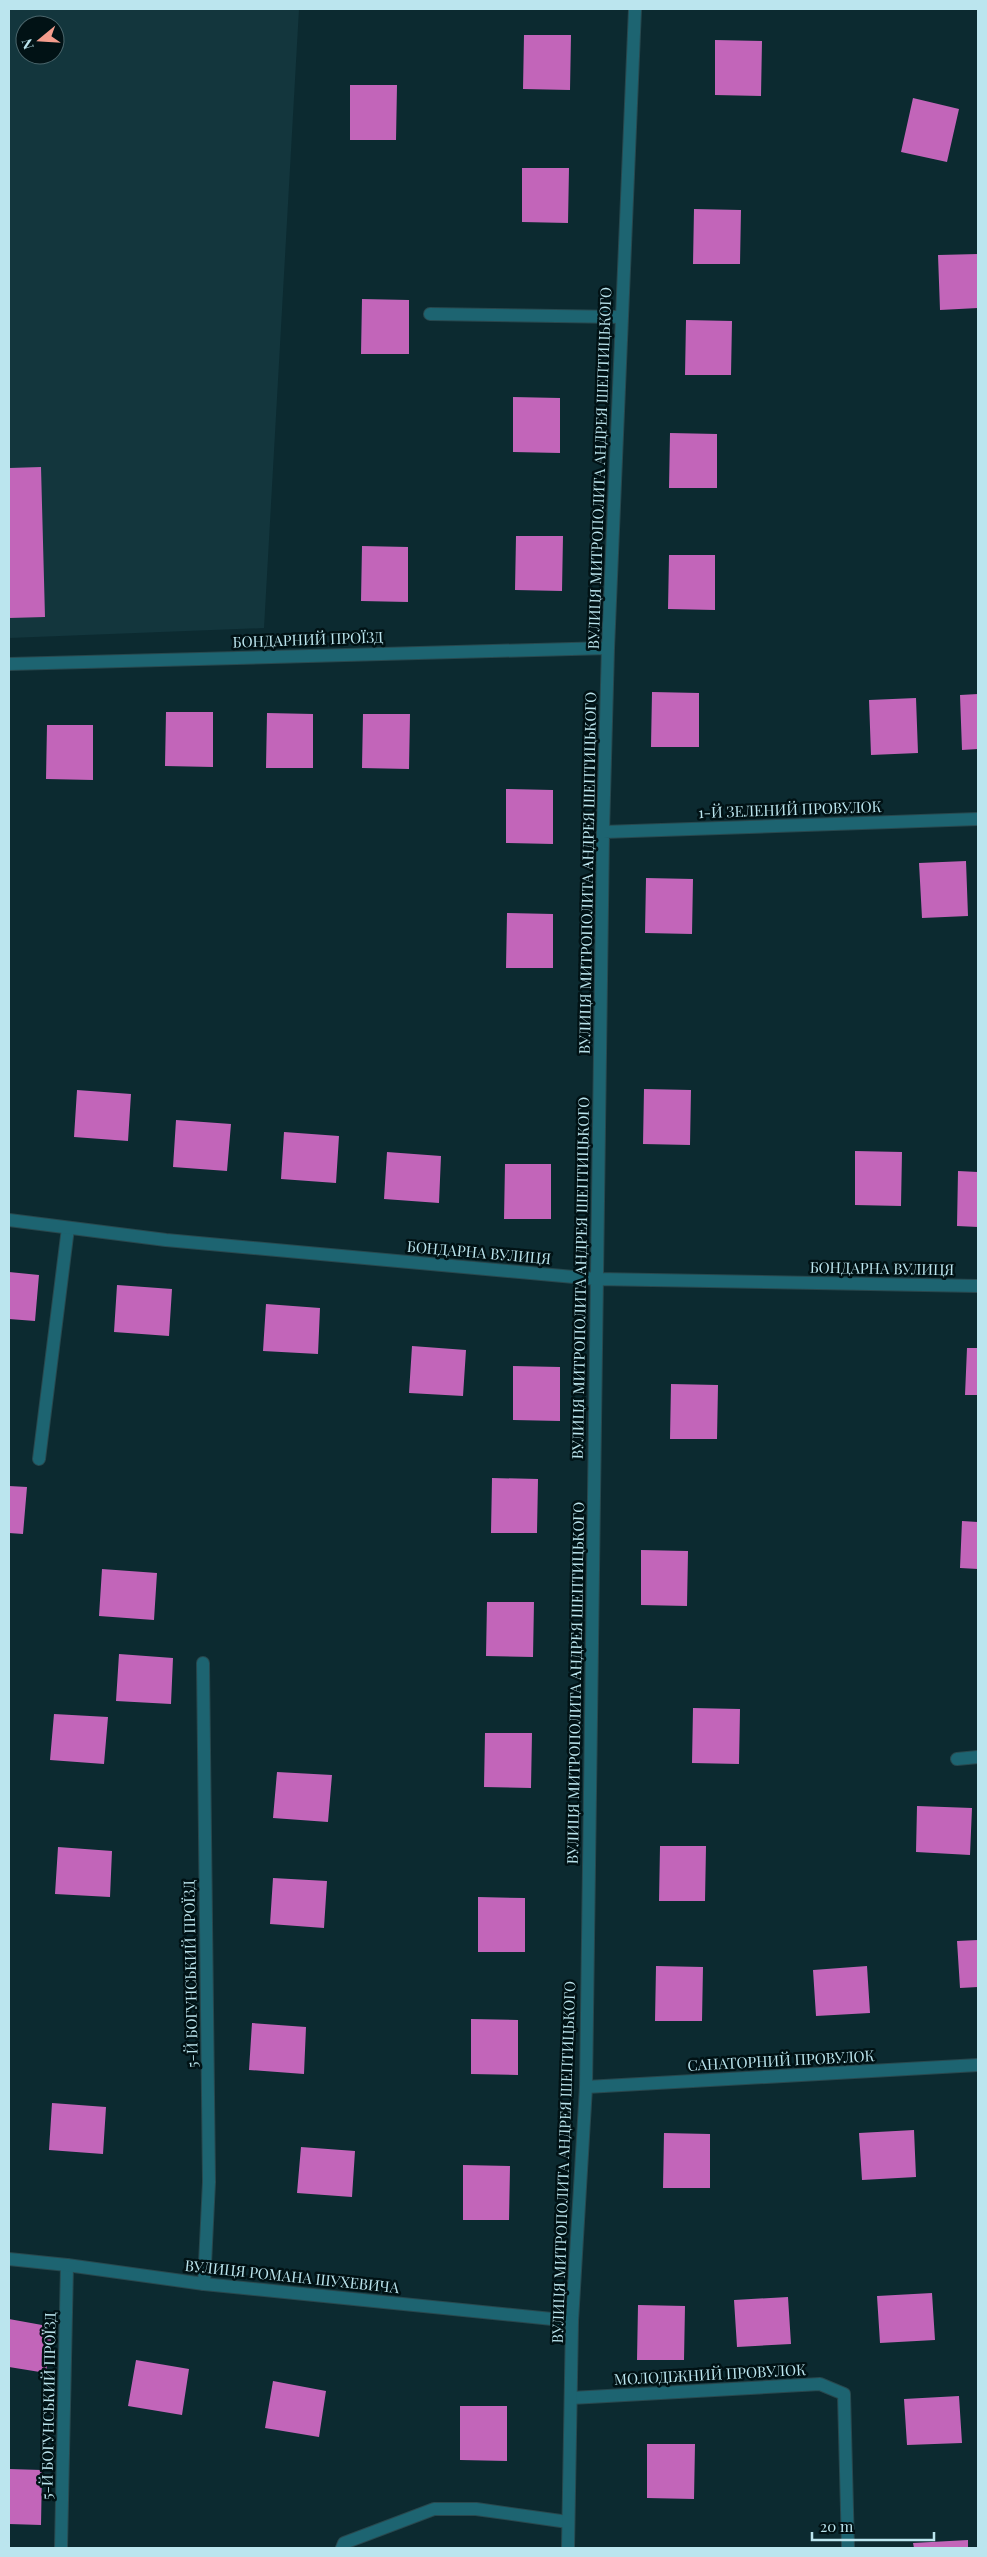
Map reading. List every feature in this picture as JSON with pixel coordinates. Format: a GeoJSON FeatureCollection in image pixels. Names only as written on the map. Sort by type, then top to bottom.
{"type":"FeatureCollection","features":[{"type":"Feature","properties":{"kind":"street","name":"ВУЛИЦЯ МИТРОПОЛИТА АНДРЕЯ ШЕПТИЦЬКОГО"},"geometry":{"type":"LineString","coordinates":[[568,2548],[572,2321],[586,2087],[603,832],[608,648],[635,9]]}},
{"type":"Feature","properties":{"kind":"street"},"geometry":{"type":"LineString","coordinates":[[430,314],[621,317]]}},
{"type":"Feature","properties":{"kind":"street","name":"БОНДАРНИЙ ПРОЇЗД"},"geometry":{"type":"LineString","coordinates":[[9,664],[608,648]]}},
{"type":"Feature","properties":{"kind":"street","name":"1-Й ЗЕЛЕНИЙ ПРОВУЛОК"},"geometry":{"type":"LineString","coordinates":[[603,832],[978,819]]}},
{"type":"Feature","properties":{"kind":"street","name":"БОНДАРНА ВУЛИЦЯ"},"geometry":{"type":"LineString","coordinates":[[9,1220],[166,1240],[596,1279],[978,1286]]}},
{"type":"Feature","properties":{"kind":"street"},"geometry":{"type":"LineString","coordinates":[[39,1459],[68,1228]]}},
{"type":"Feature","properties":{"kind":"street","name":"5-Й БОГУНСЬКИЙ ПРОЇЗД"},"geometry":{"type":"LineString","coordinates":[[204,1662],[209,2182],[204,2284]]}},
{"type":"Feature","properties":{"kind":"street"},"geometry":{"type":"LineString","coordinates":[[957,1759],[978,1757]]}},
{"type":"Feature","properties":{"kind":"street","name":"САНАТОРНИЙ ПРОВУЛОК"},"geometry":{"type":"LineString","coordinates":[[586,2087],[978,2064]]}},
{"type":"Feature","properties":{"kind":"street","name":"ВУЛИЦЯ РОМАНА ШУХЕВИЧА"},"geometry":{"type":"LineString","coordinates":[[9,2259],[204,2284],[572,2321]]}},
{"type":"Feature","properties":{"kind":"street","name":"5-Й БОГУНСЬКИЙ ПРОЇЗД"},"geometry":{"type":"LineString","coordinates":[[61,2548],[67,2265]]}},
{"type":"Feature","properties":{"kind":"street","name":"МОЛОДІЖНИЙ ПРОВУЛОК"},"geometry":{"type":"LineString","coordinates":[[571,2398],[820,2384],[844,2394],[848,2548]]}},
{"type":"Feature","properties":{"kind":"street"},"geometry":{"type":"LineString","coordinates":[[342,2548],[344,2542],[434,2508],[476,2509],[568,2522]]}},
{"type":"Feature","properties":{"kind":"shaded area"},"geometry":{"type":"Polygon","coordinates":[[[9,9],[299,9],[264,628],[9,638],[9,9]]]}},
{"type":"Feature","properties":{"kind":"building"},"geometry":{"type":"Polygon","coordinates":[[[524,35],[571,35],[570,90],[523,89],[524,35]]]}},
{"type":"Feature","properties":{"kind":"building"},"geometry":{"type":"Polygon","coordinates":[[[715,40],[762,41],[761,96],[715,95],[715,40]]]}},
{"type":"Feature","properties":{"kind":"building"},"geometry":{"type":"Polygon","coordinates":[[[350,85],[397,85],[396,140],[350,140],[350,85]]]}},
{"type":"Feature","properties":{"kind":"building"},"geometry":{"type":"Polygon","coordinates":[[[913,98],[959,109],[947,162],[901,152],[913,98]]]}},
{"type":"Feature","properties":{"kind":"building"},"geometry":{"type":"Polygon","coordinates":[[[522,168],[569,168],[568,223],[522,222],[522,168]]]}},
{"type":"Feature","properties":{"kind":"building"},"geometry":{"type":"Polygon","coordinates":[[[694,209],[741,210],[740,264],[693,264],[694,209]]]}},
{"type":"Feature","properties":{"kind":"building"},"geometry":{"type":"Polygon","coordinates":[[[978,254],[978,308],[940,310],[938,255],[978,254]]]}},
{"type":"Feature","properties":{"kind":"building"},"geometry":{"type":"Polygon","coordinates":[[[362,299],[409,300],[409,354],[361,354],[362,299]]]}},
{"type":"Feature","properties":{"kind":"building"},"geometry":{"type":"Polygon","coordinates":[[[686,320],[732,321],[731,375],[685,375],[686,320]]]}},
{"type":"Feature","properties":{"kind":"building"},"geometry":{"type":"Polygon","coordinates":[[[513,397],[560,398],[560,453],[513,452],[513,397]]]}},
{"type":"Feature","properties":{"kind":"building"},"geometry":{"type":"Polygon","coordinates":[[[670,433],[717,434],[717,488],[669,488],[670,433]]]}},
{"type":"Feature","properties":{"kind":"building"},"geometry":{"type":"Polygon","coordinates":[[[41,467],[45,617],[9,618],[9,468],[41,467]]]}},
{"type":"Feature","properties":{"kind":"building"},"geometry":{"type":"Polygon","coordinates":[[[516,536],[563,536],[562,591],[515,590],[516,536]]]}},
{"type":"Feature","properties":{"kind":"building"},"geometry":{"type":"Polygon","coordinates":[[[362,546],[408,547],[408,602],[361,601],[362,546]]]}},
{"type":"Feature","properties":{"kind":"building"},"geometry":{"type":"Polygon","coordinates":[[[669,555],[715,555],[715,610],[668,609],[669,555]]]}},
{"type":"Feature","properties":{"kind":"building"},"geometry":{"type":"Polygon","coordinates":[[[652,692],[699,693],[699,747],[651,747],[652,692]]]}},
{"type":"Feature","properties":{"kind":"building"},"geometry":{"type":"Polygon","coordinates":[[[978,694],[978,749],[962,750],[960,695],[978,694]]]}},
{"type":"Feature","properties":{"kind":"building"},"geometry":{"type":"Polygon","coordinates":[[[916,698],[918,753],[871,755],[869,700],[916,698]]]}},
{"type":"Feature","properties":{"kind":"building"},"geometry":{"type":"Polygon","coordinates":[[[166,712],[213,712],[213,767],[165,766],[166,712]]]}},
{"type":"Feature","properties":{"kind":"building"},"geometry":{"type":"Polygon","coordinates":[[[267,713],[313,714],[313,768],[266,768],[267,713]]]}},
{"type":"Feature","properties":{"kind":"building"},"geometry":{"type":"Polygon","coordinates":[[[363,714],[410,714],[409,769],[362,768],[363,714]]]}},
{"type":"Feature","properties":{"kind":"building"},"geometry":{"type":"Polygon","coordinates":[[[47,725],[93,725],[93,780],[46,779],[47,725]]]}},
{"type":"Feature","properties":{"kind":"building"},"geometry":{"type":"Polygon","coordinates":[[[506,789],[553,790],[553,844],[506,843],[506,789]]]}},
{"type":"Feature","properties":{"kind":"building"},"geometry":{"type":"Polygon","coordinates":[[[966,861],[968,916],[922,918],[919,863],[966,861]]]}},
{"type":"Feature","properties":{"kind":"building"},"geometry":{"type":"Polygon","coordinates":[[[646,878],[693,879],[692,934],[645,933],[646,878]]]}},
{"type":"Feature","properties":{"kind":"building"},"geometry":{"type":"Polygon","coordinates":[[[507,913],[553,914],[553,968],[506,968],[507,913]]]}},
{"type":"Feature","properties":{"kind":"building"},"geometry":{"type":"Polygon","coordinates":[[[644,1089],[691,1090],[690,1145],[643,1144],[644,1089]]]}},
{"type":"Feature","properties":{"kind":"building"},"geometry":{"type":"Polygon","coordinates":[[[77,1090],[131,1094],[128,1141],[74,1137],[77,1090]]]}},
{"type":"Feature","properties":{"kind":"building"},"geometry":{"type":"Polygon","coordinates":[[[176,1120],[231,1124],[227,1171],[173,1167],[176,1120]]]}},
{"type":"Feature","properties":{"kind":"building"},"geometry":{"type":"Polygon","coordinates":[[[284,1132],[339,1136],[336,1183],[281,1179],[284,1132]]]}},
{"type":"Feature","properties":{"kind":"building"},"geometry":{"type":"Polygon","coordinates":[[[855,1151],[902,1152],[901,1206],[855,1205],[855,1151]]]}},
{"type":"Feature","properties":{"kind":"building"},"geometry":{"type":"Polygon","coordinates":[[[387,1152],[441,1156],[439,1203],[384,1199],[387,1152]]]}},
{"type":"Feature","properties":{"kind":"building"},"geometry":{"type":"Polygon","coordinates":[[[505,1164],[551,1164],[551,1219],[504,1219],[505,1164]]]}},
{"type":"Feature","properties":{"kind":"building"},"geometry":{"type":"Polygon","coordinates":[[[958,1171],[978,1172],[978,1227],[957,1226],[958,1171]]]}},
{"type":"Feature","properties":{"kind":"building"},"geometry":{"type":"Polygon","coordinates":[[[9,1272],[39,1275],[35,1321],[9,1319],[9,1272]]]}},
{"type":"Feature","properties":{"kind":"building"},"geometry":{"type":"Polygon","coordinates":[[[117,1285],[172,1289],[169,1336],[114,1332],[117,1285]]]}},
{"type":"Feature","properties":{"kind":"building"},"geometry":{"type":"Polygon","coordinates":[[[266,1304],[320,1308],[318,1354],[263,1351],[266,1304]]]}},
{"type":"Feature","properties":{"kind":"building"},"geometry":{"type":"Polygon","coordinates":[[[412,1346],[466,1350],[463,1396],[409,1393],[412,1346]]]}},
{"type":"Feature","properties":{"kind":"building"},"geometry":{"type":"Polygon","coordinates":[[[967,1348],[978,1348],[978,1395],[965,1395],[967,1348]]]}},
{"type":"Feature","properties":{"kind":"building"},"geometry":{"type":"Polygon","coordinates":[[[513,1366],[560,1367],[560,1421],[513,1420],[513,1366]]]}},
{"type":"Feature","properties":{"kind":"building"},"geometry":{"type":"Polygon","coordinates":[[[671,1384],[718,1385],[717,1439],[670,1439],[671,1384]]]}},
{"type":"Feature","properties":{"kind":"building"},"geometry":{"type":"Polygon","coordinates":[[[492,1478],[538,1479],[537,1533],[491,1533],[492,1478]]]}},
{"type":"Feature","properties":{"kind":"building"},"geometry":{"type":"Polygon","coordinates":[[[9,1486],[27,1487],[23,1534],[9,1533],[9,1486]]]}},
{"type":"Feature","properties":{"kind":"building"},"geometry":{"type":"Polygon","coordinates":[[[962,1521],[978,1522],[978,1569],[960,1568],[962,1521]]]}},
{"type":"Feature","properties":{"kind":"building"},"geometry":{"type":"Polygon","coordinates":[[[641,1550],[688,1551],[687,1606],[641,1605],[641,1550]]]}},
{"type":"Feature","properties":{"kind":"building"},"geometry":{"type":"Polygon","coordinates":[[[102,1569],[157,1573],[154,1620],[99,1616],[102,1569]]]}},
{"type":"Feature","properties":{"kind":"building"},"geometry":{"type":"Polygon","coordinates":[[[487,1602],[534,1602],[533,1657],[486,1656],[487,1602]]]}},
{"type":"Feature","properties":{"kind":"building"},"geometry":{"type":"Polygon","coordinates":[[[119,1654],[173,1658],[171,1704],[116,1701],[119,1654]]]}},
{"type":"Feature","properties":{"kind":"building"},"geometry":{"type":"Polygon","coordinates":[[[693,1708],[740,1709],[739,1764],[692,1763],[693,1708]]]}},
{"type":"Feature","properties":{"kind":"building"},"geometry":{"type":"Polygon","coordinates":[[[54,1714],[108,1717],[104,1764],[50,1760],[54,1714]]]}},
{"type":"Feature","properties":{"kind":"building"},"geometry":{"type":"Polygon","coordinates":[[[485,1733],[532,1733],[531,1788],[484,1787],[485,1733]]]}},
{"type":"Feature","properties":{"kind":"building"},"geometry":{"type":"Polygon","coordinates":[[[277,1772],[332,1775],[328,1822],[273,1818],[277,1772]]]}},
{"type":"Feature","properties":{"kind":"building"},"geometry":{"type":"Polygon","coordinates":[[[917,1806],[972,1808],[970,1855],[916,1852],[917,1806]]]}},
{"type":"Feature","properties":{"kind":"building"},"geometry":{"type":"Polygon","coordinates":[[[660,1846],[706,1846],[705,1901],[659,1901],[660,1846]]]}},
{"type":"Feature","properties":{"kind":"building"},"geometry":{"type":"Polygon","coordinates":[[[58,1847],[112,1851],[110,1897],[55,1894],[58,1847]]]}},
{"type":"Feature","properties":{"kind":"building"},"geometry":{"type":"Polygon","coordinates":[[[273,1878],[327,1881],[324,1928],[270,1924],[273,1878]]]}},
{"type":"Feature","properties":{"kind":"building"},"geometry":{"type":"Polygon","coordinates":[[[478,1897],[525,1898],[525,1952],[478,1952],[478,1897]]]}},
{"type":"Feature","properties":{"kind":"building"},"geometry":{"type":"Polygon","coordinates":[[[978,1940],[978,1987],[960,1988],[957,1941],[978,1940]]]}},
{"type":"Feature","properties":{"kind":"building"},"geometry":{"type":"Polygon","coordinates":[[[656,1966],[703,1967],[702,2021],[655,2021],[656,1966]]]}},
{"type":"Feature","properties":{"kind":"building"},"geometry":{"type":"Polygon","coordinates":[[[867,1966],[870,2013],[816,2016],[813,1970],[867,1966]]]}},
{"type":"Feature","properties":{"kind":"building"},"geometry":{"type":"Polygon","coordinates":[[[471,2019],[518,2020],[518,2075],[471,2074],[471,2019]]]}},
{"type":"Feature","properties":{"kind":"building"},"geometry":{"type":"Polygon","coordinates":[[[252,2023],[306,2027],[304,2074],[249,2070],[252,2023]]]}},
{"type":"Feature","properties":{"kind":"building"},"geometry":{"type":"Polygon","coordinates":[[[52,2103],[106,2107],[103,2154],[49,2150],[52,2103]]]}},
{"type":"Feature","properties":{"kind":"building"},"geometry":{"type":"Polygon","coordinates":[[[914,2130],[916,2177],[862,2180],[859,2133],[914,2130]]]}},
{"type":"Feature","properties":{"kind":"building"},"geometry":{"type":"Polygon","coordinates":[[[664,2133],[710,2134],[710,2188],[663,2188],[664,2133]]]}},
{"type":"Feature","properties":{"kind":"building"},"geometry":{"type":"Polygon","coordinates":[[[301,2147],[355,2151],[352,2197],[297,2193],[301,2147]]]}},
{"type":"Feature","properties":{"kind":"building"},"geometry":{"type":"Polygon","coordinates":[[[463,2165],[510,2166],[509,2220],[463,2220],[463,2165]]]}},
{"type":"Feature","properties":{"kind":"building"},"geometry":{"type":"Polygon","coordinates":[[[932,2293],[935,2340],[880,2343],[877,2296],[932,2293]]]}},
{"type":"Feature","properties":{"kind":"building"},"geometry":{"type":"Polygon","coordinates":[[[788,2297],[791,2344],[737,2347],[734,2300],[788,2297]]]}},
{"type":"Feature","properties":{"kind":"building"},"geometry":{"type":"Polygon","coordinates":[[[638,2305],[685,2306],[684,2360],[637,2360],[638,2305]]]}},
{"type":"Feature","properties":{"kind":"building"},"geometry":{"type":"Polygon","coordinates":[[[9,2319],[53,2327],[46,2373],[9,2367],[9,2319]]]}},
{"type":"Feature","properties":{"kind":"building"},"geometry":{"type":"Polygon","coordinates":[[[136,2360],[189,2369],[182,2415],[128,2406],[136,2360]]]}},
{"type":"Feature","properties":{"kind":"building"},"geometry":{"type":"Polygon","coordinates":[[[273,2381],[326,2391],[319,2437],[265,2428],[273,2381]]]}},
{"type":"Feature","properties":{"kind":"building"},"geometry":{"type":"Polygon","coordinates":[[[959,2396],[962,2443],[907,2445],[904,2399],[959,2396]]]}},
{"type":"Feature","properties":{"kind":"building"},"geometry":{"type":"Polygon","coordinates":[[[460,2406],[507,2406],[507,2461],[460,2460],[460,2406]]]}},
{"type":"Feature","properties":{"kind":"building"},"geometry":{"type":"Polygon","coordinates":[[[647,2444],[695,2444],[694,2499],[647,2498],[647,2444]]]}},
{"type":"Feature","properties":{"kind":"building"},"geometry":{"type":"Polygon","coordinates":[[[9,2469],[42,2470],[41,2525],[9,2524],[9,2469]]]}},
{"type":"Feature","properties":{"kind":"building"},"geometry":{"type":"Polygon","coordinates":[[[968,2540],[968,2548],[914,2548],[913,2543],[968,2540]]]}}]}
